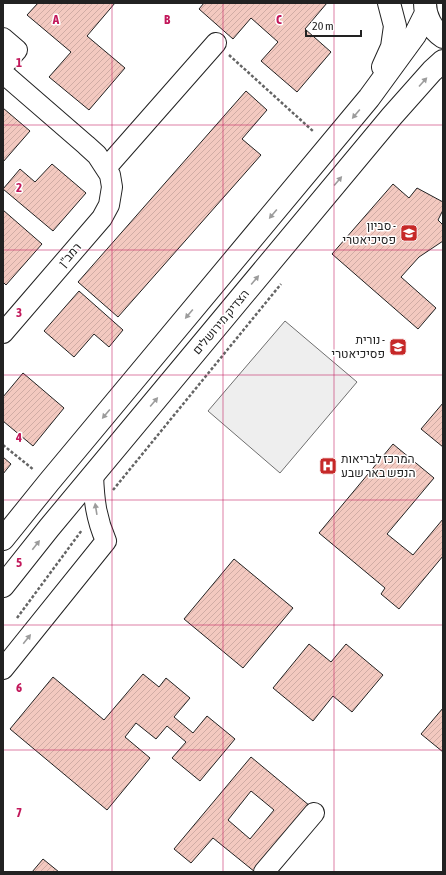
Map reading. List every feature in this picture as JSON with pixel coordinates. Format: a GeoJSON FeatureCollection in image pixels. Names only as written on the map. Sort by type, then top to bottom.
{"type":"FeatureCollection","features":[{"type":"Feature","properties":{"kind":"main road"},"geometry":{"type":"LineString","coordinates":[[370,98],[392,47],[395,26],[389,3]]}},
{"type":"Feature","properties":{"kind":"main road"},"geometry":{"type":"LineString","coordinates":[[3,539],[370,98],[415,35],[424,6]]}},
{"type":"Feature","properties":{"kind":"main road"},"geometry":{"type":"LineString","coordinates":[[424,6],[431,25],[439,35],[443,37]]}},
{"type":"Feature","properties":{"kind":"main road","name":"הצדיק מירושלים"},"geometry":{"type":"LineString","coordinates":[[3,586],[49,528],[392,116],[432,71],[443,61]]}},
{"type":"Feature","properties":{"kind":"street"},"geometry":{"type":"LineString","coordinates":[[3,38],[17,50],[3,66]]}},
{"type":"Feature","properties":{"kind":"street"},"geometry":{"type":"LineString","coordinates":[[106,168],[216,43]]}},
{"type":"Feature","properties":{"kind":"street","name":"רמב\"ן"},"geometry":{"type":"LineString","coordinates":[[3,73],[96,155],[110,175],[112,187],[109,206],[102,218],[3,333]]}},
{"type":"Feature","properties":{"kind":"street"},"geometry":{"type":"LineString","coordinates":[[3,669],[106,541],[96,511],[93,475]]}},
{"type":"Feature","properties":{"kind":"street"},"geometry":{"type":"LineString","coordinates":[[264,872],[314,813]]}},
{"type":"Feature","properties":{"kind":"path"},"geometry":{"type":"LineString","coordinates":[[216,43],[329,146]]}},
{"type":"Feature","properties":{"kind":"path"},"geometry":{"type":"LineString","coordinates":[[17,618],[96,511],[282,282]]}},
{"type":"Feature","properties":{"kind":"path"},"geometry":{"type":"LineString","coordinates":[[3,445],[49,482]]}},
{"type":"Feature","properties":{"kind":"shaded area"},"geometry":{"type":"Polygon","coordinates":[[[285,321],[357,382],[280,473],[208,411],[285,321]]]}},
{"type":"Feature","properties":{"kind":"building"},"geometry":{"type":"Polygon","coordinates":[[[38,3],[115,3],[87,36],[125,68],[89,110],[49,77],[71,52],[27,15],[38,3]]]}},
{"type":"Feature","properties":{"kind":"building"},"geometry":{"type":"Polygon","coordinates":[[[204,3],[327,3],[305,29],[331,52],[297,92],[261,61],[278,42],[251,18],[233,39],[199,9],[204,3]]]}},
{"type":"Feature","properties":{"kind":"building"},"geometry":{"type":"Polygon","coordinates":[[[246,91],[267,110],[242,139],[261,155],[118,317],[78,282],[246,91]]]}},
{"type":"Feature","properties":{"kind":"building"},"geometry":{"type":"Polygon","coordinates":[[[3,108],[30,131],[3,162],[3,108]]]}},
{"type":"Feature","properties":{"kind":"building"},"geometry":{"type":"Polygon","coordinates":[[[52,164],[86,193],[53,231],[3,189],[20,169],[35,182],[52,164]]]}},
{"type":"Feature","properties":{"kind":"building"},"geometry":{"type":"Polygon","coordinates":[[[393,184],[409,198],[417,188],[443,202],[443,210],[438,220],[443,225],[443,241],[419,257],[401,277],[436,308],[418,329],[332,254],[393,184]]]}},
{"type":"Feature","properties":{"kind":"building"},"geometry":{"type":"Polygon","coordinates":[[[3,210],[42,244],[6,285],[3,282],[3,210]]]}},
{"type":"Feature","properties":{"kind":"building"},"geometry":{"type":"Polygon","coordinates":[[[79,291],[123,330],[109,347],[94,334],[74,357],[44,331],[79,291]]]}},
{"type":"Feature","properties":{"kind":"building"},"geometry":{"type":"Polygon","coordinates":[[[23,373],[64,408],[33,446],[3,421],[3,397],[23,373]]]}},
{"type":"Feature","properties":{"kind":"building"},"geometry":{"type":"Polygon","coordinates":[[[443,403],[443,447],[421,429],[443,403]]]}},
{"type":"Feature","properties":{"kind":"building"},"geometry":{"type":"Polygon","coordinates":[[[393,444],[434,478],[387,534],[413,555],[443,519],[443,556],[399,609],[381,594],[385,588],[319,533],[393,444]]]}},
{"type":"Feature","properties":{"kind":"building"},"geometry":{"type":"Polygon","coordinates":[[[3,457],[11,464],[3,474],[3,457]]]}},
{"type":"Feature","properties":{"kind":"building"},"geometry":{"type":"Polygon","coordinates":[[[234,559],[293,608],[243,668],[184,619],[234,559]]]}},
{"type":"Feature","properties":{"kind":"building"},"geometry":{"type":"Polygon","coordinates":[[[309,644],[331,662],[346,644],[383,675],[352,712],[333,696],[313,721],[273,688],[309,644]]]}},
{"type":"Feature","properties":{"kind":"building"},"geometry":{"type":"Polygon","coordinates":[[[143,674],[159,687],[166,678],[190,698],[174,717],[193,733],[207,716],[235,739],[200,781],[172,758],[186,742],[167,726],[156,739],[136,723],[125,737],[150,758],[107,810],[10,729],[53,677],[104,720],[143,674]]]}},
{"type":"Feature","properties":{"kind":"building"},"geometry":{"type":"Polygon","coordinates":[[[443,708],[443,752],[421,734],[443,708]]]}},
{"type":"Feature","properties":{"kind":"building"},"geometry":{"type":"Polygon","coordinates":[[[251,757],[310,806],[255,872],[213,838],[191,863],[174,849],[251,757]],[[251,791],[228,820],[250,839],[274,810],[251,791]]]}},
{"type":"Feature","properties":{"kind":"building"},"geometry":{"type":"Polygon","coordinates":[[[43,859],[59,872],[32,872],[43,859]]]}},
{"type":"Feature","properties":{"kind":"place","name":"סביון - פסיכיאטרי"},"geometry":{"type":"Point","coordinates":[409,233]}},
{"type":"Feature","properties":{"kind":"place","name":"נורית - פסיכיאטרי"},"geometry":{"type":"Point","coordinates":[398,347]}},
{"type":"Feature","properties":{"kind":"place","name":"המרכז לבריאות הנפש באר שבע"},"geometry":{"type":"Point","coordinates":[328,466]}}]}
